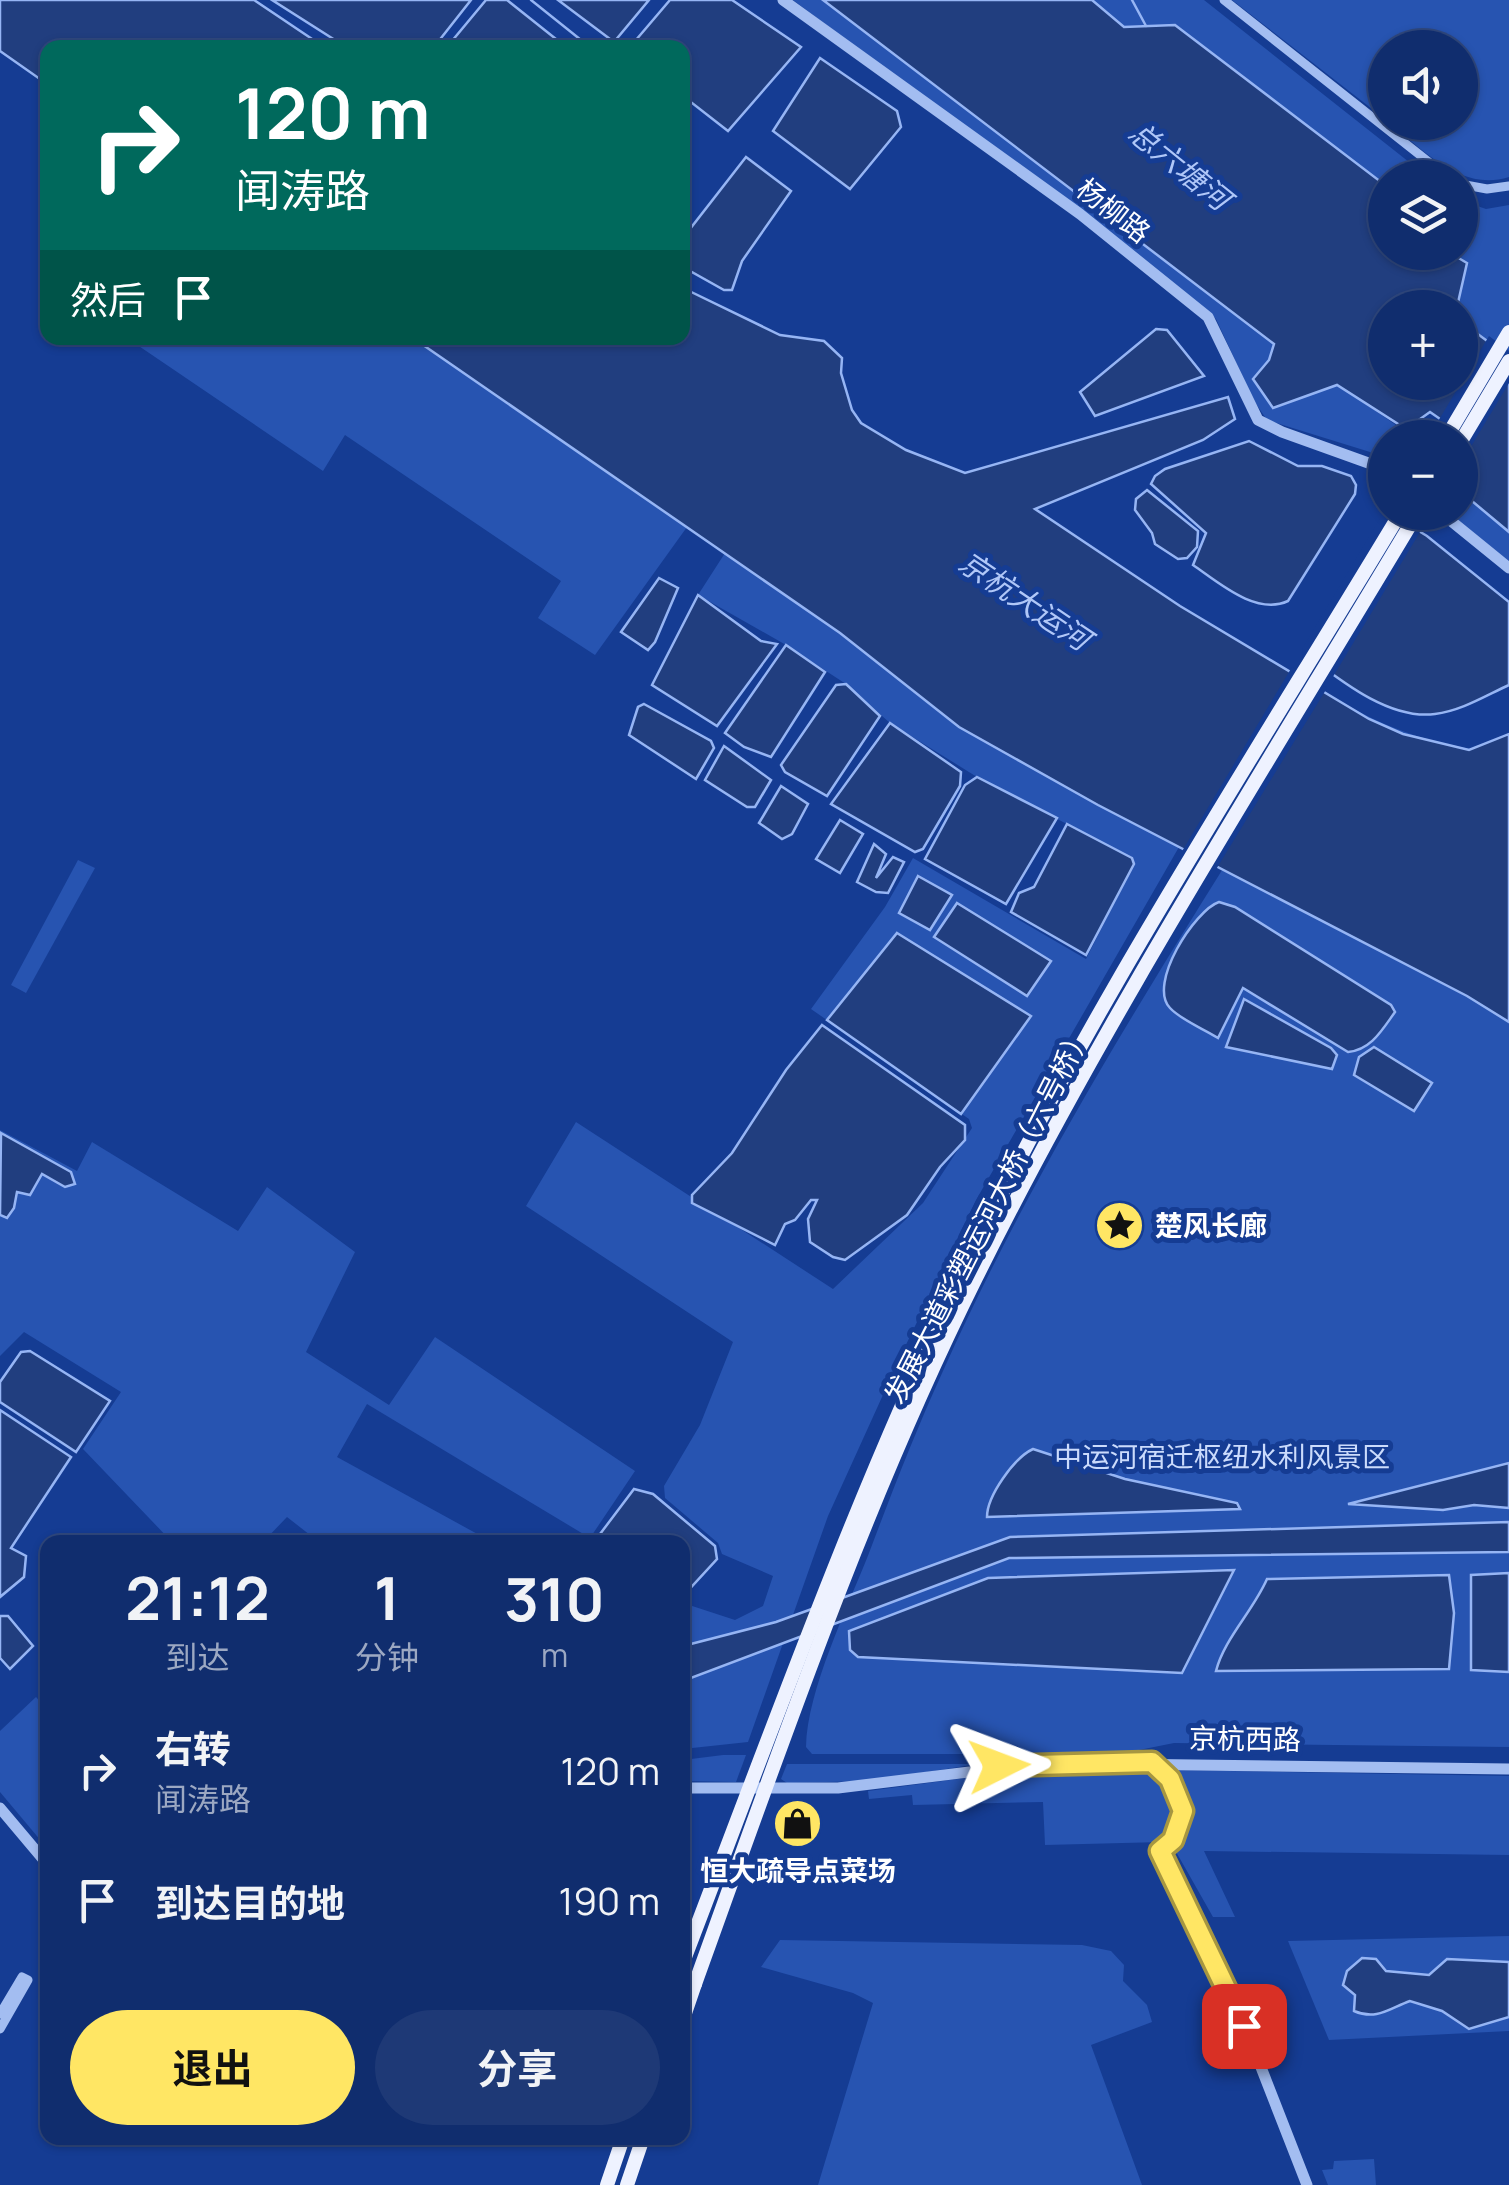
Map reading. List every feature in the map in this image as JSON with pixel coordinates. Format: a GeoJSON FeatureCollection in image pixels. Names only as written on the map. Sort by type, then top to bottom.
{"type":"FeatureCollection","features":[{"type":"Feature","properties":{"kind":"main road"},"geometry":{"type":"LineString","coordinates":[[1457,420],[1509,332]]}},
{"type":"Feature","properties":{"kind":"main road"},"geometry":{"type":"LineString","coordinates":[[1474,420],[1509,361]]}},
{"type":"Feature","properties":{"kind":"main road","name":"发展大道彩塑运河大桥（六号桥）"},"geometry":{"type":"LineString","coordinates":[[690,1943],[852,1524],[955,1288],[1034,1132],[1106,1004],[1390,530]]}},
{"type":"Feature","properties":{"kind":"main road","name":"发展大道彩塑运河大桥（六号桥）"},"geometry":{"type":"LineString","coordinates":[[690,2000],[848,1570],[897,1448],[974,1281],[1083,1072],[1407,530]]}},
{"type":"Feature","properties":{"kind":"main road"},"geometry":{"type":"LineString","coordinates":[[608,2185],[622,2145]]}},
{"type":"Feature","properties":{"kind":"main road"},"geometry":{"type":"LineString","coordinates":[[627,2185],[641,2145]]}},
{"type":"Feature","properties":{"kind":"street","name":"杨柳路"},"geometry":{"type":"LineString","coordinates":[[782,0],[1080,214],[1208,317],[1258,420],[1368,463]]}},
{"type":"Feature","properties":{"kind":"street"},"geometry":{"type":"LineString","coordinates":[[1224,0],[1426,160]]}},
{"type":"Feature","properties":{"kind":"street"},"geometry":{"type":"LineString","coordinates":[[1478,187],[1509,186]]}},
{"type":"Feature","properties":{"kind":"street"},"geometry":{"type":"LineString","coordinates":[[1462,530],[1509,568]]}},
{"type":"Feature","properties":{"kind":"street"},"geometry":{"type":"LineString","coordinates":[[1152,1762],[1170,1779],[1183,1811],[1173,1840],[1160,1851],[1258,2058],[1308,2185]]}},
{"type":"Feature","properties":{"kind":"street","name":"京杭西路"},"geometry":{"type":"LineString","coordinates":[[690,1788],[838,1788],[999,1766],[1152,1762],[1509,1769]]}},
{"type":"Feature","properties":{"kind":"street"},"geometry":{"type":"LineString","coordinates":[[0,1808],[40,1856]]}},
{"type":"Feature","properties":{"kind":"street"},"geometry":{"type":"LineString","coordinates":[[0,2014],[22,1976],[28,1980],[0,2029]]}},
{"type":"Feature","properties":{"kind":"green space"},"geometry":{"type":"Polygon","coordinates":[[[793,0],[823,0],[1274,344],[1269,360],[1337,384],[1389,420],[1368,420],[1368,451],[1267,420],[1254,401],[1216,319],[793,0]]]}},
{"type":"Feature","properties":{"kind":"green space"},"geometry":{"type":"Polygon","coordinates":[[[1092,0],[1204,0],[1368,130],[1368,140],[1381,140],[1406,160],[1368,160],[1368,172],[1176,25],[1124,27],[1092,0]]]}},
{"type":"Feature","properties":{"kind":"green space"},"geometry":{"type":"Polygon","coordinates":[[[1232,0],[1509,0],[1509,177],[1478,179],[1478,160],[1435,160],[1410,140],[1478,140],[1478,30],[1368,30],[1368,106],[1232,0]]]}},
{"type":"Feature","properties":{"kind":"green space"},"geometry":{"type":"Polygon","coordinates":[[[1509,205],[1509,357],[1478,334],[1478,290],[1461,290],[1465,270],[1478,270],[1478,206],[1486,209],[1509,205]]]}},
{"type":"Feature","properties":{"kind":"green space"},"geometry":{"type":"Polygon","coordinates":[[[137,345],[423,345],[687,527],[595,655],[538,618],[561,581],[345,435],[323,471],[137,345]]]}},
{"type":"Feature","properties":{"kind":"green space"},"geometry":{"type":"Polygon","coordinates":[[[1478,506],[1509,532],[1509,561],[1469,530],[1478,530],[1478,506]]]}},
{"type":"Feature","properties":{"kind":"green space"},"geometry":{"type":"Polygon","coordinates":[[[725,553],[1098,805],[1179,847],[976,1200],[902,1353],[828,1516],[748,1742],[690,1748],[690,1605],[735,1620],[763,1606],[773,1576],[722,1554],[718,1543],[665,1498],[664,1486],[700,1425],[733,1342],[526,1206],[576,1122],[833,1289],[923,1203],[972,1128],[969,1119],[811,1009],[885,907],[913,858],[1086,959],[1134,864],[1132,858],[977,777],[890,723],[846,684],[698,595],[725,553]]]}},
{"type":"Feature","properties":{"kind":"green space","name":"中运河宿迁枢纽水利风景区"},"geometry":{"type":"Polygon","coordinates":[[[1331,696],[1417,736],[1509,754],[1509,1747],[1174,1743],[1119,1754],[812,1754],[806,1747],[808,1725],[830,1649],[923,1416],[985,1283],[1076,1111],[1331,696]]]}},
{"type":"Feature","properties":{"kind":"green space"},"geometry":{"type":"Polygon","coordinates":[[[78,860],[95,868],[26,993],[11,985],[78,860]]]}},
{"type":"Feature","properties":{"kind":"green space"},"geometry":{"type":"Polygon","coordinates":[[[0,1130],[77,1171],[92,1142],[238,1231],[267,1187],[355,1252],[306,1352],[389,1405],[435,1337],[635,1471],[592,1535],[585,1535],[367,1404],[337,1457],[479,1535],[310,1535],[287,1517],[270,1535],[165,1535],[83,1449],[121,1392],[24,1332],[0,1356],[0,1130]]]}},
{"type":"Feature","properties":{"kind":"green space"},"geometry":{"type":"Polygon","coordinates":[[[36,1697],[40,1701],[40,1840],[0,1792],[0,1731],[36,1697]]]}},
{"type":"Feature","properties":{"kind":"green space"},"geometry":{"type":"Polygon","coordinates":[[[746,1755],[736,1782],[690,1781],[690,1759],[746,1755]]]}},
{"type":"Feature","properties":{"kind":"green space"},"geometry":{"type":"Polygon","coordinates":[[[787,1764],[979,1764],[867,1781],[787,1783],[781,1779],[787,1764]]]}},
{"type":"Feature","properties":{"kind":"green space"},"geometry":{"type":"Polygon","coordinates":[[[1032,1769],[1154,1773],[1162,1779],[1175,1806],[1172,1825],[1162,1842],[1045,1845],[1043,1802],[913,1805],[912,1795],[869,1799],[868,1791],[1032,1769]]]}},
{"type":"Feature","properties":{"kind":"green space"},"geometry":{"type":"Polygon","coordinates":[[[1171,1770],[1509,1776],[1509,1855],[1204,1851],[1235,1917],[1213,1917],[1175,1850],[1188,1801],[1171,1770]]]}},
{"type":"Feature","properties":{"kind":"green space"},"geometry":{"type":"Polygon","coordinates":[[[1509,1936],[1509,2031],[1329,2040],[1288,1941],[1509,1936]]]}},
{"type":"Feature","properties":{"kind":"green space"},"geometry":{"type":"Polygon","coordinates":[[[780,1940],[1082,1945],[1111,1951],[1124,1965],[1123,1981],[1147,2005],[1152,2022],[1091,2045],[1142,2185],[818,2185],[873,2003],[853,1993],[761,1967],[780,1940]]]}},
{"type":"Feature","properties":{"kind":"green space"},"geometry":{"type":"Polygon","coordinates":[[[1374,2159],[1376,2185],[1328,2185],[1322,2170],[1333,2169],[1334,2161],[1374,2159]]]}},
{"type":"Feature","properties":{"kind":"water"},"geometry":{"type":"Polygon","coordinates":[[[0,0],[254,0],[314,40],[40,40],[40,79],[0,51],[0,0]]]}},
{"type":"Feature","properties":{"kind":"water"},"geometry":{"type":"Polygon","coordinates":[[[272,0],[471,0],[440,40],[335,40],[272,0]]]}},
{"type":"Feature","properties":{"kind":"water"},"geometry":{"type":"Polygon","coordinates":[[[486,0],[507,0],[557,40],[453,40],[486,0]]]}},
{"type":"Feature","properties":{"kind":"water"},"geometry":{"type":"Polygon","coordinates":[[[558,0],[649,0],[616,40],[558,0]]]}},
{"type":"Feature","properties":{"kind":"water"},"geometry":{"type":"Polygon","coordinates":[[[670,0],[732,0],[801,47],[728,131],[690,101],[690,40],[636,40],[670,0]]]}},
{"type":"Feature","properties":{"kind":"water","name":"总六塘河"},"geometry":{"type":"Polygon","coordinates":[[[823,0],[1092,0],[1124,27],[1175,25],[1368,172],[1368,270],[1465,270],[1461,290],[1368,290],[1368,400],[1478,400],[1478,334],[1509,357],[1509,532],[1478,506],[1478,420],[1442,420],[1430,412],[1419,420],[1392,420],[1337,385],[1273,408],[1253,379],[1269,360],[1274,344],[823,0]]]}},
{"type":"Feature","properties":{"kind":"water"},"geometry":{"type":"Polygon","coordinates":[[[820,58],[897,111],[901,127],[850,189],[773,131],[820,58]]]}},
{"type":"Feature","properties":{"kind":"water"},"geometry":{"type":"Polygon","coordinates":[[[746,157],[791,191],[742,261],[732,290],[724,290],[690,271],[690,229],[746,157]]]}},
{"type":"Feature","properties":{"kind":"water","name":"京杭大运河"},"geometry":{"type":"Polygon","coordinates":[[[690,291],[780,335],[824,341],[842,358],[841,373],[852,410],[861,423],[906,450],[965,473],[1228,397],[1235,419],[1203,440],[1035,509],[1180,606],[1369,719],[1403,734],[1469,750],[1509,734],[1509,1022],[1467,996],[1098,805],[959,727],[840,633],[423,345],[690,345],[690,291]]]}},
{"type":"Feature","properties":{"kind":"water"},"geometry":{"type":"Polygon","coordinates":[[[1156,329],[1167,330],[1204,376],[1095,416],[1080,392],[1156,329]]]}},
{"type":"Feature","properties":{"kind":"water"},"geometry":{"type":"Polygon","coordinates":[[[1249,441],[1298,466],[1322,466],[1351,476],[1356,485],[1355,494],[1288,601],[1276,604],[1250,601],[1193,565],[1206,533],[1151,484],[1165,469],[1249,441]]]}},
{"type":"Feature","properties":{"kind":"water"},"geometry":{"type":"Polygon","coordinates":[[[1147,490],[1198,531],[1197,547],[1187,558],[1178,559],[1155,544],[1135,510],[1136,499],[1147,490]]]}},
{"type":"Feature","properties":{"kind":"water"},"geometry":{"type":"Polygon","coordinates":[[[1379,530],[1417,530],[1509,602],[1509,685],[1454,710],[1418,714],[1383,705],[1307,655],[1379,530]]]}},
{"type":"Feature","properties":{"kind":"water"},"geometry":{"type":"Polygon","coordinates":[[[659,578],[678,588],[648,650],[621,632],[659,578]]]}},
{"type":"Feature","properties":{"kind":"water"},"geometry":{"type":"Polygon","coordinates":[[[698,595],[761,641],[777,644],[717,726],[652,685],[698,595]]]}},
{"type":"Feature","properties":{"kind":"water"},"geometry":{"type":"Polygon","coordinates":[[[786,645],[825,672],[771,757],[744,747],[725,733],[786,645]]]}},
{"type":"Feature","properties":{"kind":"water"},"geometry":{"type":"Polygon","coordinates":[[[846,684],[880,716],[827,796],[785,772],[781,765],[836,685],[846,684]]]}},
{"type":"Feature","properties":{"kind":"water"},"geometry":{"type":"Polygon","coordinates":[[[644,704],[711,741],[714,748],[696,779],[629,735],[638,707],[644,704]]]}},
{"type":"Feature","properties":{"kind":"water"},"geometry":{"type":"Polygon","coordinates":[[[890,723],[961,772],[960,786],[923,849],[915,852],[831,804],[890,723]]]}},
{"type":"Feature","properties":{"kind":"water"},"geometry":{"type":"Polygon","coordinates":[[[724,746],[771,780],[755,807],[747,807],[705,780],[724,746]]]}},
{"type":"Feature","properties":{"kind":"water"},"geometry":{"type":"Polygon","coordinates":[[[977,777],[1057,818],[1006,904],[925,859],[965,785],[977,777]]]}},
{"type":"Feature","properties":{"kind":"water"},"geometry":{"type":"Polygon","coordinates":[[[781,786],[808,804],[792,834],[782,839],[759,823],[781,786]]]}},
{"type":"Feature","properties":{"kind":"water"},"geometry":{"type":"Polygon","coordinates":[[[840,820],[863,834],[840,873],[816,859],[840,820]]]}},
{"type":"Feature","properties":{"kind":"water"},"geometry":{"type":"Polygon","coordinates":[[[1067,824],[1132,858],[1134,864],[1086,955],[1011,912],[1019,893],[1034,887],[1067,824]]]}},
{"type":"Feature","properties":{"kind":"water"},"geometry":{"type":"Polygon","coordinates":[[[874,844],[886,854],[876,878],[893,857],[904,862],[888,893],[876,892],[857,882],[874,844]]]}},
{"type":"Feature","properties":{"kind":"water"},"geometry":{"type":"Polygon","coordinates":[[[918,876],[952,895],[930,930],[899,913],[918,876]]]}},
{"type":"Feature","properties":{"kind":"water"},"geometry":{"type":"Polygon","coordinates":[[[1219,902],[1235,907],[1391,1005],[1395,1012],[1370,1043],[1348,1052],[1243,988],[1218,1038],[1186,1020],[1170,1008],[1165,997],[1169,966],[1187,933],[1219,902]]]}},
{"type":"Feature","properties":{"kind":"water"},"geometry":{"type":"Polygon","coordinates":[[[957,903],[1051,961],[1027,996],[934,937],[957,903]]]}},
{"type":"Feature","properties":{"kind":"water"},"geometry":{"type":"Polygon","coordinates":[[[897,933],[1031,1016],[961,1114],[827,1020],[897,933]]]}},
{"type":"Feature","properties":{"kind":"water"},"geometry":{"type":"Polygon","coordinates":[[[1244,999],[1331,1048],[1337,1055],[1332,1069],[1226,1047],[1244,999]]]}},
{"type":"Feature","properties":{"kind":"water"},"geometry":{"type":"Polygon","coordinates":[[[822,1025],[965,1125],[965,1140],[940,1167],[907,1215],[845,1260],[810,1242],[808,1219],[817,1200],[811,1200],[795,1220],[785,1224],[775,1245],[692,1203],[692,1195],[732,1153],[786,1070],[822,1025]]]}},
{"type":"Feature","properties":{"kind":"water"},"geometry":{"type":"Polygon","coordinates":[[[1374,1047],[1432,1083],[1414,1111],[1354,1075],[1359,1057],[1374,1047]]]}},
{"type":"Feature","properties":{"kind":"water"},"geometry":{"type":"Polygon","coordinates":[[[1,1133],[71,1172],[75,1184],[65,1187],[42,1174],[30,1195],[17,1192],[7,1218],[0,1215],[1,1133]]]}},
{"type":"Feature","properties":{"kind":"water"},"geometry":{"type":"Polygon","coordinates":[[[30,1351],[110,1401],[76,1452],[0,1402],[0,1382],[21,1352],[30,1351]]]}},
{"type":"Feature","properties":{"kind":"water"},"geometry":{"type":"Polygon","coordinates":[[[0,1410],[71,1457],[11,1548],[26,1556],[24,1577],[0,1597],[0,1410]]]}},
{"type":"Feature","properties":{"kind":"water"},"geometry":{"type":"Polygon","coordinates":[[[1033,1449],[1125,1479],[1237,1503],[1240,1509],[987,1517],[1003,1479],[1033,1449]]]}},
{"type":"Feature","properties":{"kind":"water"},"geometry":{"type":"Polygon","coordinates":[[[1509,1463],[1509,1508],[1474,1505],[1443,1510],[1348,1504],[1509,1463]]]}},
{"type":"Feature","properties":{"kind":"water"},"geometry":{"type":"Polygon","coordinates":[[[634,1489],[653,1494],[715,1546],[717,1559],[690,1588],[690,1535],[599,1535],[634,1489]]]}},
{"type":"Feature","properties":{"kind":"water"},"geometry":{"type":"Polygon","coordinates":[[[1509,1522],[1509,1552],[1009,1558],[690,1678],[690,1644],[776,1622],[1010,1537],[1509,1522]]]}},
{"type":"Feature","properties":{"kind":"water"},"geometry":{"type":"Polygon","coordinates":[[[1234,1570],[1182,1673],[858,1657],[850,1650],[849,1631],[988,1578],[1234,1570]]]}},
{"type":"Feature","properties":{"kind":"water"},"geometry":{"type":"Polygon","coordinates":[[[1509,1573],[1509,1672],[1471,1670],[1471,1575],[1509,1573]]]}},
{"type":"Feature","properties":{"kind":"water"},"geometry":{"type":"Polygon","coordinates":[[[1449,1575],[1454,1613],[1449,1669],[1216,1671],[1225,1648],[1267,1579],[1449,1575]]]}},
{"type":"Feature","properties":{"kind":"water"},"geometry":{"type":"Polygon","coordinates":[[[0,1616],[8,1616],[33,1646],[10,1669],[0,1658],[0,1616]]]}},
{"type":"Feature","properties":{"kind":"water"},"geometry":{"type":"Polygon","coordinates":[[[1362,1958],[1376,1959],[1386,1971],[1429,1975],[1447,1959],[1509,1962],[1509,2017],[1469,2029],[1442,2011],[1410,2001],[1377,2014],[1354,2011],[1355,1995],[1343,1985],[1347,1971],[1362,1958]]]}},
{"type":"Feature","properties":{"kind":"pier"},"geometry":{"type":"Polygon","coordinates":[[[1489,336],[1509,351],[1509,383],[1478,435],[1478,420],[1439,420],[1451,400],[1478,400],[1478,354],[1489,336]]]}},
{"type":"Feature","properties":{"kind":"pier"},"geometry":{"type":"Polygon","coordinates":[[[1373,530],[1421,530],[1331,680],[1303,658],[1302,649],[1373,530]]]}},
{"type":"Feature","properties":{"kind":"pier"},"geometry":{"type":"Polygon","coordinates":[[[1292,667],[1327,688],[1215,871],[1181,853],[1292,667]]]}},
{"type":"Feature","properties":{"kind":"waterway"},"geometry":{"type":"LineString","coordinates":[[531,0],[581,40]]}},
{"type":"Feature","properties":{"kind":"waterway"},"geometry":{"type":"LineString","coordinates":[[1132,0],[1146,26]]}},
{"type":"Feature","properties":{"kind":"place","name":"楚风长廊"},"geometry":{"type":"Point","coordinates":[1120,1225]}},
{"type":"Feature","properties":{"kind":"place","name":"恒大疏导点菜场"},"geometry":{"type":"Point","coordinates":[798,1823]}},
{"type":"Feature","properties":{"kind":"route"},"geometry":{"type":"LineString","coordinates":[[999,1766],[1152,1762],[1170,1779],[1183,1811],[1173,1840],[1160,1851],[1244,2026]]}}]}
